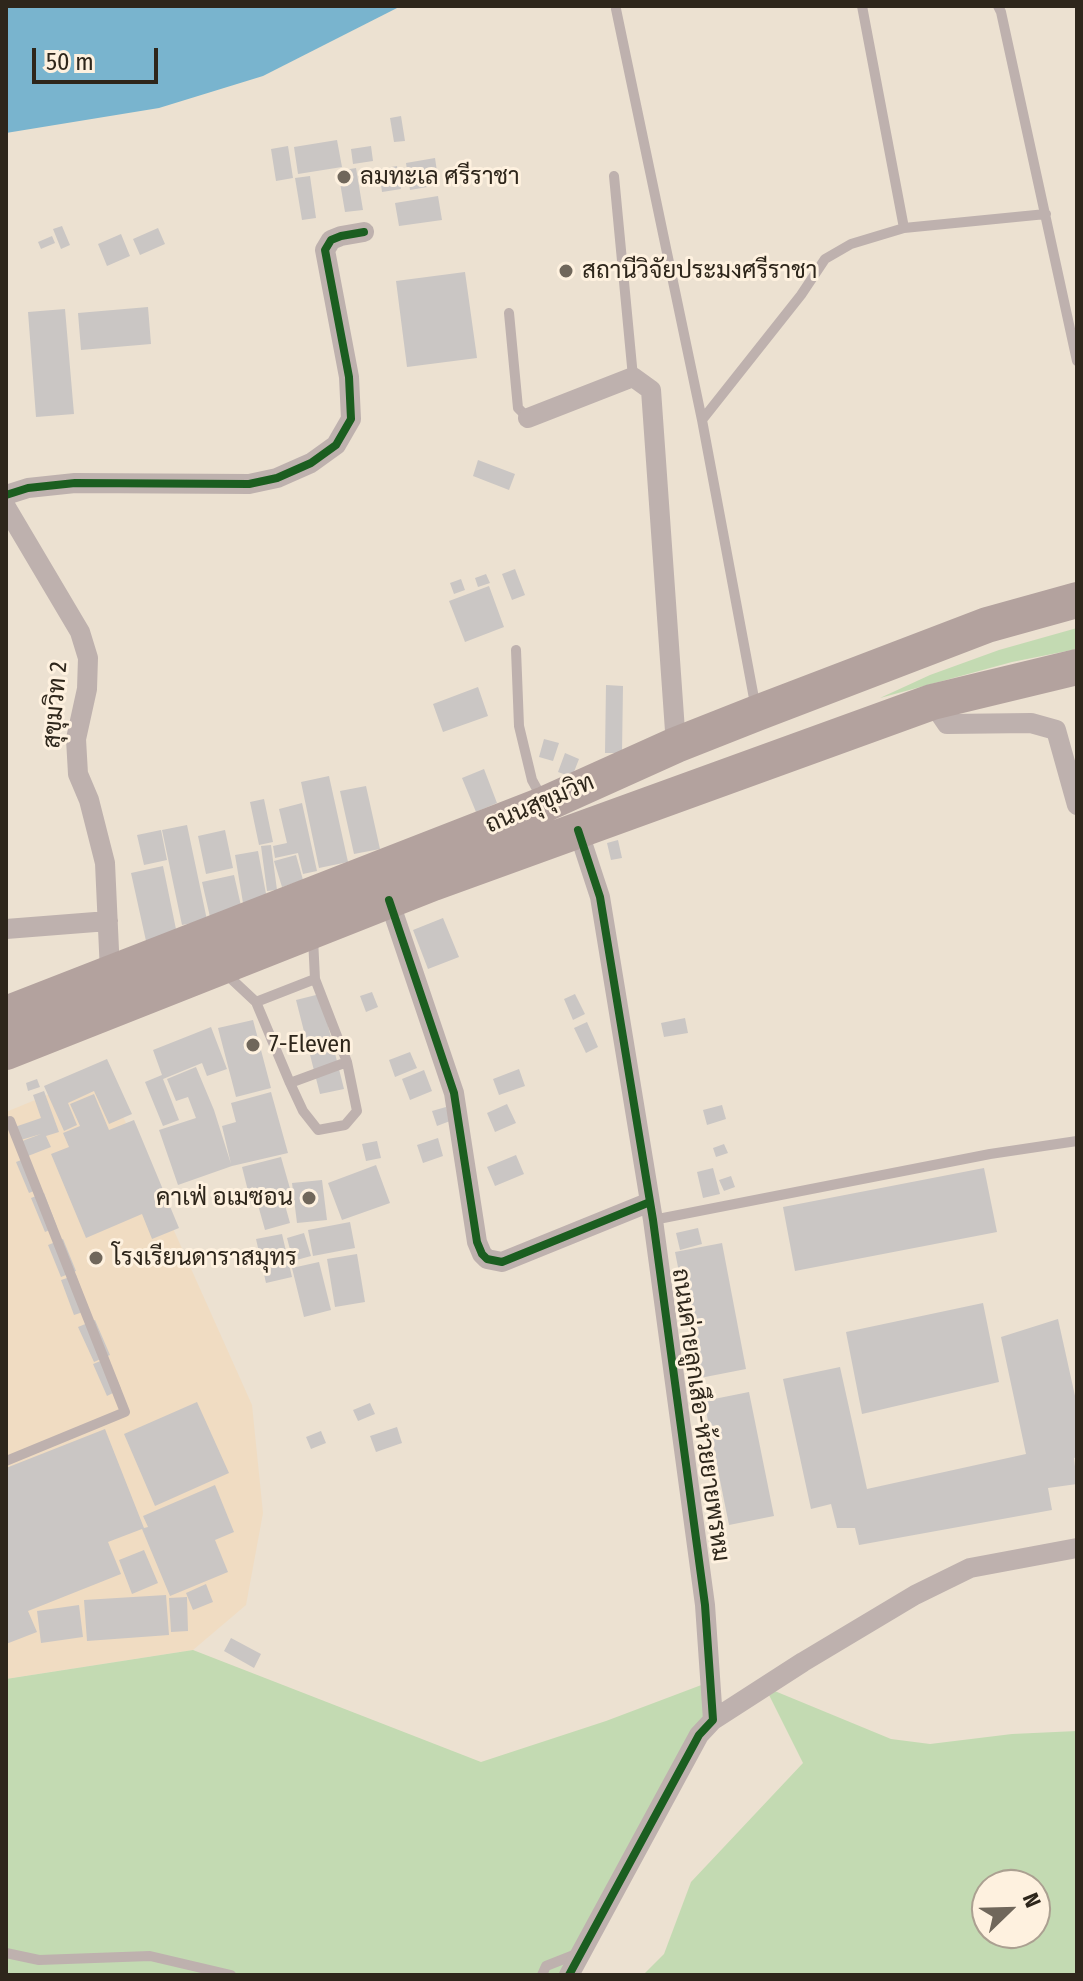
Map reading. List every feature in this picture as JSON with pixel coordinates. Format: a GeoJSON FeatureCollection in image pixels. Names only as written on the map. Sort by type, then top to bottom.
{"type":"FeatureCollection","features":[{"type":"Feature","properties":{"kind":"highway","name":"ถนนสุขุมวิท"},"geometry":{"type":"LineString","coordinates":[[6,1014],[545,804],[676,745],[757,713],[987,625],[1077,600]]}},
{"type":"Feature","properties":{"kind":"highway","name":"ถนนสุขุมวิท"},"geometry":{"type":"LineString","coordinates":[[6,1052],[389,900],[932,702],[1077,667]]}},
{"type":"Feature","properties":{"kind":"street"},"geometry":{"type":"LineString","coordinates":[[6,495],[28,488],[75,483],[249,484],[277,478],[311,463],[336,445],[351,419],[349,377],[325,250],[331,240],[364,232]]}},
{"type":"Feature","properties":{"kind":"street"},"geometry":{"type":"LineString","coordinates":[[528,418],[633,377],[651,390],[676,745]]}},
{"type":"Feature","properties":{"kind":"street","name":"สุขุมวิท 2"},"geometry":{"type":"LineString","coordinates":[[6,507],[80,632],[88,658],[87,689],[76,739],[78,774],[89,800],[105,863],[110,972]]}},
{"type":"Feature","properties":{"kind":"street"},"geometry":{"type":"LineString","coordinates":[[932,702],[947,724],[1031,723],[1056,730],[1076,793]]}},
{"type":"Feature","properties":{"kind":"street","name":"ถนนค่ายลูกเสึอ-ห้วยยายพรหม"},"geometry":{"type":"LineString","coordinates":[[578,830],[600,897],[651,1211],[705,1605],[713,1720]]}},
{"type":"Feature","properties":{"kind":"street"},"geometry":{"type":"LineString","coordinates":[[389,900],[454,1093],[477,1242],[482,1254],[487,1259],[502,1262],[651,1211]]}},
{"type":"Feature","properties":{"kind":"street"},"geometry":{"type":"LineString","coordinates":[[6,929],[108,921]]}},
{"type":"Feature","properties":{"kind":"street"},"geometry":{"type":"LineString","coordinates":[[569,1975],[699,1735],[713,1720],[915,1595],[970,1568],[1077,1548]]}},
{"type":"Feature","properties":{"kind":"lane"},"geometry":{"type":"LineString","coordinates":[[862,6],[904,228]]}},
{"type":"Feature","properties":{"kind":"lane"},"geometry":{"type":"LineString","coordinates":[[998,6],[1077,361]]}},
{"type":"Feature","properties":{"kind":"lane"},"geometry":{"type":"LineString","coordinates":[[616,9],[702,420],[757,713]]}},
{"type":"Feature","properties":{"kind":"lane"},"geometry":{"type":"LineString","coordinates":[[614,176],[633,377]]}},
{"type":"Feature","properties":{"kind":"lane"},"geometry":{"type":"LineString","coordinates":[[702,420],[801,295],[825,259],[851,244],[904,228],[1046,214]]}},
{"type":"Feature","properties":{"kind":"lane"},"geometry":{"type":"LineString","coordinates":[[509,313],[518,408],[528,418]]}},
{"type":"Feature","properties":{"kind":"lane"},"geometry":{"type":"LineString","coordinates":[[516,650],[519,726],[532,780],[545,804]]}},
{"type":"Feature","properties":{"kind":"lane"},"geometry":{"type":"LineString","coordinates":[[221,969],[256,1002],[303,1111],[318,1130],[345,1125],[357,1111],[347,1062],[315,979],[312,931]]}},
{"type":"Feature","properties":{"kind":"lane"},"geometry":{"type":"LineString","coordinates":[[256,1002],[315,979]]}},
{"type":"Feature","properties":{"kind":"lane"},"geometry":{"type":"LineString","coordinates":[[290,1083],[347,1062]]}},
{"type":"Feature","properties":{"kind":"lane"},"geometry":{"type":"LineString","coordinates":[[6,1123],[10,1121],[125,1412],[6,1461]]}},
{"type":"Feature","properties":{"kind":"lane"},"geometry":{"type":"LineString","coordinates":[[651,1211],[1077,1141]]}},
{"type":"Feature","properties":{"kind":"lane"},"geometry":{"type":"LineString","coordinates":[[542,1975],[546,1966],[581,1952]]}},
{"type":"Feature","properties":{"kind":"lane"},"geometry":{"type":"LineString","coordinates":[[6,1953],[39,1960],[150,1956],[231,1975]]}},
{"type":"Feature","properties":{"kind":"shaded area","name":"โรงเรียนดาราสมุทร"},"geometry":{"type":"Polygon","coordinates":[[[103,1072],[252,1405],[263,1513],[246,1605],[193,1650],[6,1679],[6,1112],[103,1072]]]}},
{"type":"Feature","properties":{"kind":"green space"},"geometry":{"type":"Polygon","coordinates":[[[1077,628],[1077,649],[1012,662],[880,698],[930,675],[999,650],[1077,628]]]}},
{"type":"Feature","properties":{"kind":"green space"},"geometry":{"type":"Polygon","coordinates":[[[193,1650],[481,1762],[606,1721],[712,1681],[699,1735],[569,1975],[6,1975],[6,1679],[193,1650]]]}},
{"type":"Feature","properties":{"kind":"green space"},"geometry":{"type":"Polygon","coordinates":[[[765,1687],[891,1739],[930,1744],[1012,1734],[1077,1731],[1077,1975],[643,1975],[664,1954],[691,1882],[803,1763],[765,1687]]]}},
{"type":"Feature","properties":{"kind":"water"},"geometry":{"type":"Polygon","coordinates":[[[6,6],[401,6],[263,76],[159,108],[6,133],[6,6]]]}},
{"type":"Feature","properties":{"kind":"building"},"geometry":{"type":"Polygon","coordinates":[[[401,116],[405,141],[394,142],[390,118],[401,116]]]}},
{"type":"Feature","properties":{"kind":"building"},"geometry":{"type":"Polygon","coordinates":[[[337,140],[342,167],[298,174],[294,147],[337,140]]]}},
{"type":"Feature","properties":{"kind":"building"},"geometry":{"type":"Polygon","coordinates":[[[288,146],[293,178],[276,181],[271,149],[288,146]]]}},
{"type":"Feature","properties":{"kind":"building"},"geometry":{"type":"Polygon","coordinates":[[[371,146],[373,161],[353,164],[351,149],[371,146]]]}},
{"type":"Feature","properties":{"kind":"building"},"geometry":{"type":"Polygon","coordinates":[[[435,158],[439,185],[410,190],[406,163],[435,158]]]}},
{"type":"Feature","properties":{"kind":"building"},"geometry":{"type":"Polygon","coordinates":[[[397,166],[401,189],[382,192],[379,169],[397,166]]]}},
{"type":"Feature","properties":{"kind":"building"},"geometry":{"type":"Polygon","coordinates":[[[356,168],[363,210],[345,212],[338,171],[356,168]]]}},
{"type":"Feature","properties":{"kind":"building"},"geometry":{"type":"Polygon","coordinates":[[[310,176],[316,218],[302,220],[295,178],[310,176]]]}},
{"type":"Feature","properties":{"kind":"building"},"geometry":{"type":"Polygon","coordinates":[[[438,196],[442,220],[399,226],[395,203],[438,196]]]}},
{"type":"Feature","properties":{"kind":"building"},"geometry":{"type":"Polygon","coordinates":[[[62,226],[70,245],[61,249],[53,229],[62,226]]]}},
{"type":"Feature","properties":{"kind":"building"},"geometry":{"type":"Polygon","coordinates":[[[158,228],[165,244],[140,255],[133,239],[158,228]]]}},
{"type":"Feature","properties":{"kind":"building"},"geometry":{"type":"Polygon","coordinates":[[[121,234],[130,256],[107,266],[98,244],[121,234]]]}},
{"type":"Feature","properties":{"kind":"building"},"geometry":{"type":"Polygon","coordinates":[[[52,236],[55,243],[41,249],[38,242],[52,236]]]}},
{"type":"Feature","properties":{"kind":"building"},"geometry":{"type":"Polygon","coordinates":[[[465,272],[477,358],[407,367],[396,281],[465,272]]]}},
{"type":"Feature","properties":{"kind":"building"},"geometry":{"type":"Polygon","coordinates":[[[148,307],[151,344],[81,350],[78,313],[148,307]]]}},
{"type":"Feature","properties":{"kind":"building"},"geometry":{"type":"Polygon","coordinates":[[[65,309],[74,414],[36,417],[28,312],[65,309]]]}},
{"type":"Feature","properties":{"kind":"building"},"geometry":{"type":"Polygon","coordinates":[[[478,460],[515,474],[509,490],[473,476],[478,460]]]}},
{"type":"Feature","properties":{"kind":"building"},"geometry":{"type":"Polygon","coordinates":[[[515,569],[525,595],[512,600],[502,574],[515,569]]]}},
{"type":"Feature","properties":{"kind":"building"},"geometry":{"type":"Polygon","coordinates":[[[486,574],[490,583],[478,587],[475,578],[486,574]]]}},
{"type":"Feature","properties":{"kind":"building"},"geometry":{"type":"Polygon","coordinates":[[[461,579],[465,590],[454,594],[450,583],[461,579]]]}},
{"type":"Feature","properties":{"kind":"building"},"geometry":{"type":"Polygon","coordinates":[[[489,586],[504,627],[465,642],[449,601],[489,586]]]}},
{"type":"Feature","properties":{"kind":"building"},"geometry":{"type":"Polygon","coordinates":[[[606,685],[623,686],[622,753],[605,753],[606,685]]]}},
{"type":"Feature","properties":{"kind":"building"},"geometry":{"type":"Polygon","coordinates":[[[478,687],[488,716],[443,732],[433,704],[478,687]]]}},
{"type":"Feature","properties":{"kind":"building"},"geometry":{"type":"Polygon","coordinates":[[[544,739],[559,743],[553,761],[539,757],[544,739]]]}},
{"type":"Feature","properties":{"kind":"building"},"geometry":{"type":"Polygon","coordinates":[[[565,753],[579,759],[572,777],[558,772],[565,753]]]}},
{"type":"Feature","properties":{"kind":"building"},"geometry":{"type":"Polygon","coordinates":[[[484,769],[497,803],[476,812],[462,778],[484,769]]]}},
{"type":"Feature","properties":{"kind":"building"},"geometry":{"type":"Polygon","coordinates":[[[329,776],[348,862],[319,868],[301,782],[329,776]]]}},
{"type":"Feature","properties":{"kind":"building"},"geometry":{"type":"Polygon","coordinates":[[[366,786],[380,849],[354,854],[340,791],[366,786]]]}},
{"type":"Feature","properties":{"kind":"building"},"geometry":{"type":"Polygon","coordinates":[[[264,799],[273,842],[259,845],[250,802],[264,799]]]}},
{"type":"Feature","properties":{"kind":"building"},"geometry":{"type":"Polygon","coordinates":[[[302,803],[317,871],[303,874],[298,853],[275,858],[273,846],[287,843],[279,809],[302,803]]]}},
{"type":"Feature","properties":{"kind":"building"},"geometry":{"type":"Polygon","coordinates":[[[187,825],[207,920],[182,925],[162,830],[187,825]]]}},
{"type":"Feature","properties":{"kind":"building"},"geometry":{"type":"Polygon","coordinates":[[[161,830],[167,860],[144,865],[137,835],[161,830]]]}},
{"type":"Feature","properties":{"kind":"building"},"geometry":{"type":"Polygon","coordinates":[[[225,830],[233,868],[206,874],[198,836],[225,830]]]}},
{"type":"Feature","properties":{"kind":"building"},"geometry":{"type":"Polygon","coordinates":[[[618,840],[622,858],[611,860],[607,843],[618,840]]]}},
{"type":"Feature","properties":{"kind":"building"},"geometry":{"type":"Polygon","coordinates":[[[271,845],[277,890],[267,891],[261,846],[271,845]]]}},
{"type":"Feature","properties":{"kind":"building"},"geometry":{"type":"Polygon","coordinates":[[[258,851],[267,899],[243,903],[235,855],[258,851]]]}},
{"type":"Feature","properties":{"kind":"building"},"geometry":{"type":"Polygon","coordinates":[[[296,855],[303,880],[282,887],[274,861],[296,855]]]}},
{"type":"Feature","properties":{"kind":"building"},"geometry":{"type":"Polygon","coordinates":[[[163,866],[177,934],[146,941],[131,873],[163,866]]]}},
{"type":"Feature","properties":{"kind":"building"},"geometry":{"type":"Polygon","coordinates":[[[234,875],[242,910],[210,917],[202,882],[234,875]]]}},
{"type":"Feature","properties":{"kind":"building"},"geometry":{"type":"Polygon","coordinates":[[[443,918],[459,957],[428,969],[413,930],[443,918]]]}},
{"type":"Feature","properties":{"kind":"building"},"geometry":{"type":"Polygon","coordinates":[[[372,992],[378,1007],[366,1012],[360,996],[372,992]]]}},
{"type":"Feature","properties":{"kind":"building"},"geometry":{"type":"Polygon","coordinates":[[[320,994],[344,1089],[320,1094],[296,1000],[320,994]]]}},
{"type":"Feature","properties":{"kind":"building"},"geometry":{"type":"Polygon","coordinates":[[[575,994],[585,1014],[573,1020],[564,999],[575,994]]]}},
{"type":"Feature","properties":{"kind":"building"},"geometry":{"type":"Polygon","coordinates":[[[685,1018],[688,1033],[664,1037],[661,1023],[685,1018]]]}},
{"type":"Feature","properties":{"kind":"building"},"geometry":{"type":"Polygon","coordinates":[[[253,1020],[271,1088],[236,1097],[218,1028],[253,1020]]]}},
{"type":"Feature","properties":{"kind":"building"},"geometry":{"type":"Polygon","coordinates":[[[587,1022],[598,1047],[586,1053],[574,1028],[587,1022]]]}},
{"type":"Feature","properties":{"kind":"building"},"geometry":{"type":"Polygon","coordinates":[[[211,1027],[227,1069],[207,1076],[202,1063],[163,1079],[179,1120],[163,1126],[145,1082],[162,1075],[153,1050],[211,1027]]]}},
{"type":"Feature","properties":{"kind":"building"},"geometry":{"type":"Polygon","coordinates":[[[410,1052],[417,1068],[395,1077],[389,1060],[410,1052]]]}},
{"type":"Feature","properties":{"kind":"building"},"geometry":{"type":"Polygon","coordinates":[[[107,1059],[132,1114],[109,1124],[94,1091],[68,1103],[77,1125],[64,1131],[44,1086],[107,1059]]]}},
{"type":"Feature","properties":{"kind":"building"},"geometry":{"type":"Polygon","coordinates":[[[196,1067],[231,1164],[222,1126],[236,1122],[231,1103],[271,1092],[288,1153],[232,1166],[178,1185],[159,1130],[196,1118],[188,1097],[176,1101],[167,1079],[196,1067]]]}},
{"type":"Feature","properties":{"kind":"building"},"geometry":{"type":"Polygon","coordinates":[[[519,1069],[525,1086],[499,1095],[493,1079],[519,1069]]]}},
{"type":"Feature","properties":{"kind":"building"},"geometry":{"type":"Polygon","coordinates":[[[424,1070],[432,1091],[410,1100],[402,1079],[424,1070]]]}},
{"type":"Feature","properties":{"kind":"building"},"geometry":{"type":"Polygon","coordinates":[[[37,1079],[40,1087],[28,1091],[26,1083],[37,1079]]]}},
{"type":"Feature","properties":{"kind":"building"},"geometry":{"type":"Polygon","coordinates":[[[44,1091],[59,1132],[46,1136],[51,1147],[28,1156],[41,1188],[29,1193],[16,1162],[24,1159],[17,1143],[41,1134],[14,1142],[9,1129],[41,1118],[33,1095],[44,1091]]]}},
{"type":"Feature","properties":{"kind":"building"},"geometry":{"type":"Polygon","coordinates":[[[94,1094],[109,1130],[134,1120],[179,1228],[152,1239],[142,1214],[86,1238],[51,1154],[69,1147],[63,1133],[80,1126],[70,1104],[94,1094]]]}},
{"type":"Feature","properties":{"kind":"building"},"geometry":{"type":"Polygon","coordinates":[[[507,1104],[516,1123],[495,1132],[487,1113],[507,1104]]]}},
{"type":"Feature","properties":{"kind":"building"},"geometry":{"type":"Polygon","coordinates":[[[722,1105],[726,1119],[707,1125],[703,1110],[722,1105]]]}},
{"type":"Feature","properties":{"kind":"building"},"geometry":{"type":"Polygon","coordinates":[[[446,1107],[450,1121],[437,1126],[432,1111],[446,1107]]]}},
{"type":"Feature","properties":{"kind":"building"},"geometry":{"type":"Polygon","coordinates":[[[438,1138],[443,1156],[423,1163],[417,1145],[438,1138]]]}},
{"type":"Feature","properties":{"kind":"building"},"geometry":{"type":"Polygon","coordinates":[[[377,1141],[381,1158],[366,1161],[362,1144],[377,1141]]]}},
{"type":"Feature","properties":{"kind":"building"},"geometry":{"type":"Polygon","coordinates":[[[724,1144],[728,1153],[716,1157],[713,1148],[724,1144]]]}},
{"type":"Feature","properties":{"kind":"building"},"geometry":{"type":"Polygon","coordinates":[[[516,1155],[524,1174],[495,1186],[487,1167],[516,1155]]]}},
{"type":"Feature","properties":{"kind":"building"},"geometry":{"type":"Polygon","coordinates":[[[281,1157],[291,1192],[251,1203],[242,1167],[281,1157]]]}},
{"type":"Feature","properties":{"kind":"building"},"geometry":{"type":"Polygon","coordinates":[[[376,1165],[390,1203],[342,1220],[328,1183],[376,1165]]]}},
{"type":"Feature","properties":{"kind":"building"},"geometry":{"type":"Polygon","coordinates":[[[713,1168],[720,1194],[703,1198],[697,1172],[713,1168]]]}},
{"type":"Feature","properties":{"kind":"building"},"geometry":{"type":"Polygon","coordinates":[[[984,1168],[997,1232],[795,1271],[783,1207],[984,1168]]]}},
{"type":"Feature","properties":{"kind":"building"},"geometry":{"type":"Polygon","coordinates":[[[731,1176],[735,1187],[724,1191],[719,1180],[731,1176]]]}},
{"type":"Feature","properties":{"kind":"building"},"geometry":{"type":"Polygon","coordinates":[[[322,1180],[327,1220],[297,1223],[292,1183],[322,1180]]]}},
{"type":"Feature","properties":{"kind":"building"},"geometry":{"type":"Polygon","coordinates":[[[44,1193],[57,1227],[45,1232],[31,1198],[44,1193]]]}},
{"type":"Feature","properties":{"kind":"building"},"geometry":{"type":"Polygon","coordinates":[[[283,1198],[290,1223],[265,1230],[258,1205],[283,1198]]]}},
{"type":"Feature","properties":{"kind":"building"},"geometry":{"type":"Polygon","coordinates":[[[350,1222],[355,1248],[313,1256],[308,1230],[350,1222]]]}},
{"type":"Feature","properties":{"kind":"building"},"geometry":{"type":"Polygon","coordinates":[[[698,1228],[702,1244],[680,1250],[676,1233],[698,1228]]]}},
{"type":"Feature","properties":{"kind":"building"},"geometry":{"type":"Polygon","coordinates":[[[304,1233],[311,1256],[293,1261],[287,1238],[304,1233]]]}},
{"type":"Feature","properties":{"kind":"building"},"geometry":{"type":"Polygon","coordinates":[[[282,1234],[292,1277],[266,1283],[256,1239],[282,1234]]]}},
{"type":"Feature","properties":{"kind":"building"},"geometry":{"type":"Polygon","coordinates":[[[63,1239],[76,1271],[61,1277],[48,1245],[63,1239]]]}},
{"type":"Feature","properties":{"kind":"building"},"geometry":{"type":"Polygon","coordinates":[[[722,1243],[746,1369],[700,1378],[675,1252],[722,1243]]]}},
{"type":"Feature","properties":{"kind":"building"},"geometry":{"type":"Polygon","coordinates":[[[357,1254],[365,1302],[335,1307],[327,1259],[357,1254]]]}},
{"type":"Feature","properties":{"kind":"building"},"geometry":{"type":"Polygon","coordinates":[[[319,1262],[331,1310],[304,1317],[292,1268],[319,1262]]]}},
{"type":"Feature","properties":{"kind":"building"},"geometry":{"type":"Polygon","coordinates":[[[76,1275],[89,1310],[74,1315],[61,1280],[76,1275]]]}},
{"type":"Feature","properties":{"kind":"building"},"geometry":{"type":"Polygon","coordinates":[[[983,1303],[999,1382],[862,1414],[846,1332],[983,1303]]]}},
{"type":"Feature","properties":{"kind":"building"},"geometry":{"type":"Polygon","coordinates":[[[1058,1319],[1077,1405],[1077,1457],[1074,1458],[1077,1484],[1048,1488],[1052,1510],[859,1545],[855,1528],[837,1528],[831,1504],[811,1509],[783,1379],[840,1367],[867,1489],[1026,1454],[1001,1337],[1058,1319]]]}},
{"type":"Feature","properties":{"kind":"building"},"geometry":{"type":"Polygon","coordinates":[[[95,1320],[110,1355],[94,1362],[78,1327],[95,1320]]]}},
{"type":"Feature","properties":{"kind":"building"},"geometry":{"type":"Polygon","coordinates":[[[108,1358],[121,1389],[107,1396],[93,1364],[108,1358]]]}},
{"type":"Feature","properties":{"kind":"building"},"geometry":{"type":"Polygon","coordinates":[[[749,1392],[774,1516],[729,1525],[704,1401],[749,1392]]]}},
{"type":"Feature","properties":{"kind":"building"},"geometry":{"type":"Polygon","coordinates":[[[197,1402],[229,1473],[155,1506],[124,1434],[197,1402]]]}},
{"type":"Feature","properties":{"kind":"building"},"geometry":{"type":"Polygon","coordinates":[[[370,1403],[375,1414],[358,1421],[353,1410],[370,1403]]]}},
{"type":"Feature","properties":{"kind":"building"},"geometry":{"type":"Polygon","coordinates":[[[397,1427],[402,1443],[376,1452],[370,1436],[397,1427]]]}},
{"type":"Feature","properties":{"kind":"building"},"geometry":{"type":"Polygon","coordinates":[[[105,1429],[144,1528],[148,1527],[143,1516],[215,1485],[234,1532],[215,1540],[228,1572],[170,1596],[142,1529],[108,1542],[121,1574],[28,1611],[37,1632],[6,1644],[6,1468],[105,1429]]]}},
{"type":"Feature","properties":{"kind":"building"},"geometry":{"type":"Polygon","coordinates":[[[321,1431],[326,1443],[311,1449],[306,1437],[321,1431]]]}},
{"type":"Feature","properties":{"kind":"building"},"geometry":{"type":"Polygon","coordinates":[[[144,1550],[158,1583],[132,1594],[119,1560],[144,1550]]]}},
{"type":"Feature","properties":{"kind":"building"},"geometry":{"type":"Polygon","coordinates":[[[206,1584],[213,1602],[193,1610],[186,1593],[206,1584]]]}},
{"type":"Feature","properties":{"kind":"building"},"geometry":{"type":"Polygon","coordinates":[[[166,1595],[169,1635],[87,1641],[84,1600],[166,1595]]]}},
{"type":"Feature","properties":{"kind":"building"},"geometry":{"type":"Polygon","coordinates":[[[187,1597],[188,1631],[171,1632],[169,1598],[187,1597]]]}},
{"type":"Feature","properties":{"kind":"building"},"geometry":{"type":"Polygon","coordinates":[[[79,1605],[83,1637],[41,1643],[37,1611],[79,1605]]]}},
{"type":"Feature","properties":{"kind":"building"},"geometry":{"type":"Polygon","coordinates":[[[231,1638],[261,1654],[254,1668],[224,1651],[231,1638]]]}},
{"type":"Feature","properties":{"kind":"cycle path"},"geometry":{"type":"LineString","coordinates":[[6,495],[28,488],[75,483],[249,484],[277,478],[311,463],[336,445],[351,419],[349,377],[325,250],[331,240],[364,232]]}},
{"type":"Feature","properties":{"kind":"cycle path"},"geometry":{"type":"LineString","coordinates":[[569,1975],[699,1735],[713,1720],[705,1605],[653,1220],[600,897],[578,830]]}},
{"type":"Feature","properties":{"kind":"cycle path"},"geometry":{"type":"LineString","coordinates":[[389,900],[454,1093],[477,1242],[482,1254],[487,1259],[502,1262],[650,1202]]}},
{"type":"Feature","properties":{"kind":"place","name":"ลมทะเล ศรีราชา"},"geometry":{"type":"Point","coordinates":[344,177]}},
{"type":"Feature","properties":{"kind":"place","name":"สถานีวิจัยประมงศรีราชา"},"geometry":{"type":"Point","coordinates":[566,271]}},
{"type":"Feature","properties":{"kind":"place","name":"7-Eleven"},"geometry":{"type":"Point","coordinates":[253,1045]}},
{"type":"Feature","properties":{"kind":"place","name":"คาเฟ่ อเมซอน"},"geometry":{"type":"Point","coordinates":[309,1198]}},
{"type":"Feature","properties":{"kind":"place","name":"โรงเรียนดาราสมุทร"},"geometry":{"type":"Point","coordinates":[96,1258]}}]}
